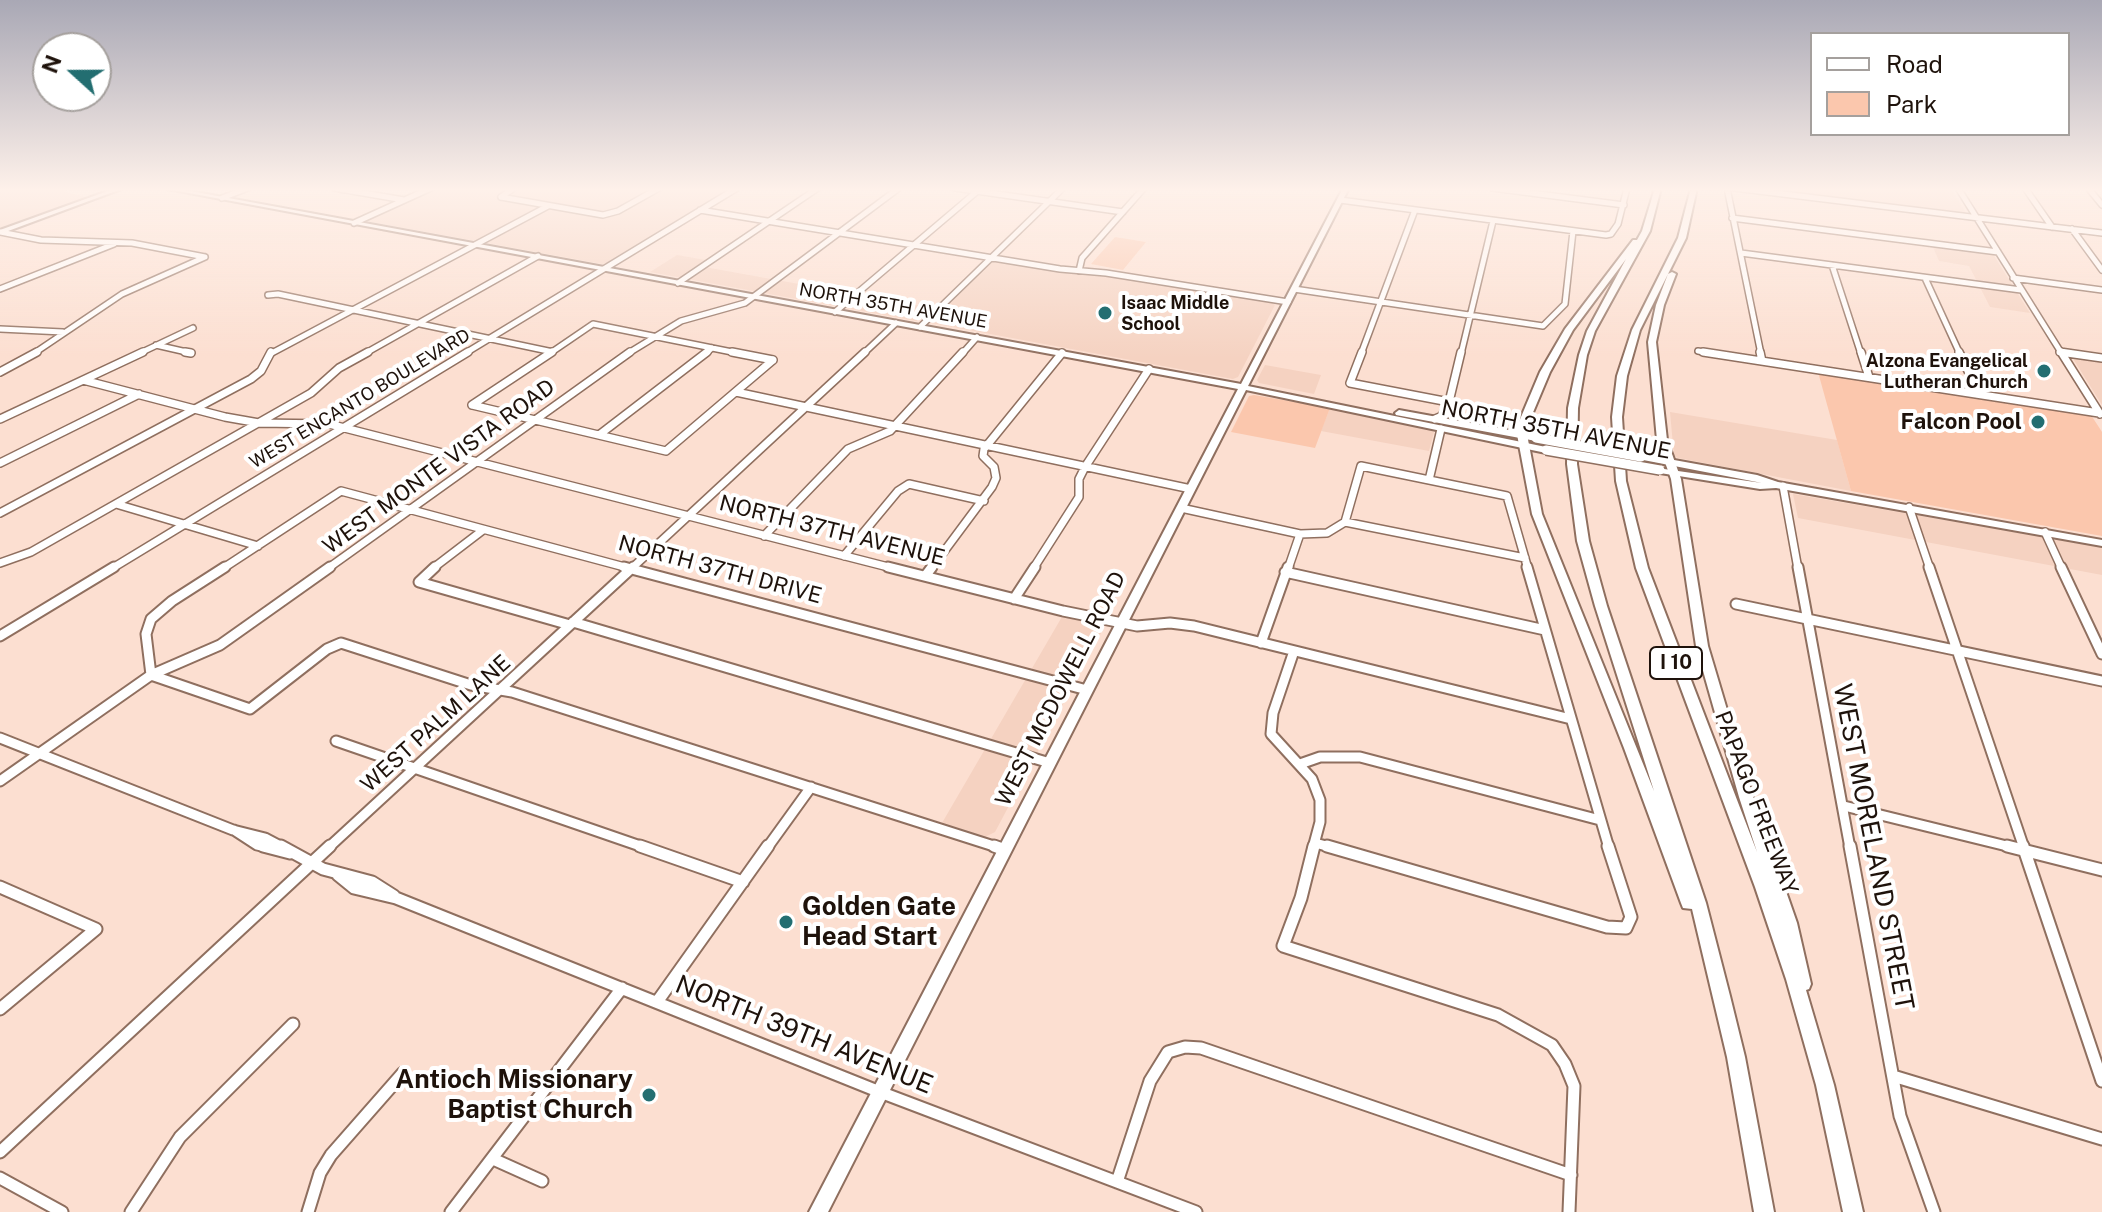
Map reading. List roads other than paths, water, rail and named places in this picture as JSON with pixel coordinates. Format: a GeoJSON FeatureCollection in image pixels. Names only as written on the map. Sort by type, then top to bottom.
{"type":"FeatureCollection","features":[{"type":"Feature","properties":{"kind":"highway"},"geometry":{"type":"LineString","coordinates":[[1636,245],[1562,341],[1521,429],[1529,442],[1537,514],[1674,858],[1722,996]]}},
{"type":"Feature","properties":{"kind":"highway","name":"I 10"},"geometry":{"type":"LineString","coordinates":[[1639,245],[1591,331],[1583,355],[1573,408],[1572,464],[1583,541],[1601,606],[1698,903],[1722,996],[1764,1212]]}},
{"type":"Feature","properties":{"kind":"highway","name":"PAPAGO FREEWAY"},"geometry":{"type":"LineString","coordinates":[[1679,245],[1636,330],[1622,376],[1617,417],[1621,481],[1642,568],[1763,887],[1825,1085],[1853,1212]]}},
{"type":"Feature","properties":{"kind":"highway"},"geometry":{"type":"LineString","coordinates":[[1680,245],[1652,342],[1665,466],[1702,646],[1746,797],[1789,923],[1825,1085]]}},
{"type":"Feature","properties":{"kind":"main road","name":"NORTH 35TH AVENUE"},"geometry":{"type":"LineString","coordinates":[[474,245],[1149,369],[1760,486],[1780,486],[1909,507],[2102,543]]}},
{"type":"Feature","properties":{"kind":"main road","name":"WEST MCDOWELL ROAD"},"geometry":{"type":"LineString","coordinates":[[818,1212],[1317,245]]}},
{"type":"Feature","properties":{"kind":"street"},"geometry":{"type":"LineString","coordinates":[[0,289],[113,245]]}},
{"type":"Feature","properties":{"kind":"street"},"geometry":{"type":"LineString","coordinates":[[0,372],[45,347],[122,294],[205,257],[134,245]]}},
{"type":"Feature","properties":{"kind":"street"},"geometry":{"type":"LineString","coordinates":[[0,513],[251,379],[261,371],[271,351],[474,245]]}},
{"type":"Feature","properties":{"kind":"street","name":"WEST ENCANTO BOULEVARD"},"geometry":{"type":"LineString","coordinates":[[0,636],[644,245]]}},
{"type":"Feature","properties":{"kind":"street"},"geometry":{"type":"LineString","coordinates":[[678,283],[734,245]]}},
{"type":"Feature","properties":{"kind":"street","name":"WEST MONTE VISTA ROAD"},"geometry":{"type":"LineString","coordinates":[[0,781],[151,675],[220,645],[652,336],[681,321],[735,308],[755,297],[824,245]]}},
{"type":"Feature","properties":{"kind":"street"},"geometry":{"type":"LineString","coordinates":[[835,312],[914,245],[1288,302]]}},
{"type":"Feature","properties":{"kind":"street"},"geometry":{"type":"LineString","coordinates":[[920,327],[1005,245]]}},
{"type":"Feature","properties":{"kind":"street"},"geometry":{"type":"LineString","coordinates":[[1079,271],[1082,258],[1094,245]]}},
{"type":"Feature","properties":{"kind":"street"},"geometry":{"type":"LineString","coordinates":[[1402,245],[1351,384],[1449,402]]}},
{"type":"Feature","properties":{"kind":"street"},"geometry":{"type":"LineString","coordinates":[[1429,480],[1438,424],[1449,402],[1487,245]]}},
{"type":"Feature","properties":{"kind":"street"},"geometry":{"type":"LineString","coordinates":[[1294,289],[1543,326],[1565,304],[1572,245]]}},
{"type":"Feature","properties":{"kind":"street"},"geometry":{"type":"LineString","coordinates":[[1739,245],[1762,361]]}},
{"type":"Feature","properties":{"kind":"street"},"geometry":{"type":"LineString","coordinates":[[1940,245],[1998,252]]}},
{"type":"Feature","properties":{"kind":"street"},"geometry":{"type":"LineString","coordinates":[[1993,245],[2101,415]]}},
{"type":"Feature","properties":{"kind":"street"},"geometry":{"type":"LineString","coordinates":[[2083,245],[2102,270]]}},
{"type":"Feature","properties":{"kind":"street"},"geometry":{"type":"LineString","coordinates":[[1741,253],[2021,290]]}},
{"type":"Feature","properties":{"kind":"street"},"geometry":{"type":"LineString","coordinates":[[0,563],[31,552],[259,423],[311,393],[339,368],[538,256]]}},
{"type":"Feature","properties":{"kind":"street"},"geometry":{"type":"LineString","coordinates":[[1832,265],[1869,377]]}},
{"type":"Feature","properties":{"kind":"street"},"geometry":{"type":"LineString","coordinates":[[1925,278],[1979,394]]}},
{"type":"Feature","properties":{"kind":"street"},"geometry":{"type":"LineString","coordinates":[[2013,278],[2102,290]]}},
{"type":"Feature","properties":{"kind":"street"},"geometry":{"type":"LineString","coordinates":[[268,295],[278,294],[553,352]]}},
{"type":"Feature","properties":{"kind":"street","name":"WEST PALM LANE"},"geometry":{"type":"LineString","coordinates":[[0,1152],[896,323]]}},
{"type":"Feature","properties":{"kind":"street"},"geometry":{"type":"LineString","coordinates":[[593,324],[652,336],[773,360],[666,451],[472,405],[593,324]]}},
{"type":"Feature","properties":{"kind":"street"},"geometry":{"type":"LineString","coordinates":[[0,419],[193,328]]}},
{"type":"Feature","properties":{"kind":"street"},"geometry":{"type":"LineString","coordinates":[[0,329],[63,332]]}},
{"type":"Feature","properties":{"kind":"street"},"geometry":{"type":"LineString","coordinates":[[764,536],[848,449],[890,431],[977,337]]}},
{"type":"Feature","properties":{"kind":"street"},"geometry":{"type":"LineString","coordinates":[[156,345],[191,353]]}},
{"type":"Feature","properties":{"kind":"street"},"geometry":{"type":"LineString","coordinates":[[599,435],[712,348]]}},
{"type":"Feature","properties":{"kind":"street"},"geometry":{"type":"LineString","coordinates":[[1698,351],[2101,415]]}},
{"type":"Feature","properties":{"kind":"street"},"geometry":{"type":"LineString","coordinates":[[2060,352],[2102,358]]}},
{"type":"Feature","properties":{"kind":"street"},"geometry":{"type":"LineString","coordinates":[[926,575],[984,501],[996,478],[994,467],[982,453],[1062,353]]}},
{"type":"Feature","properties":{"kind":"street"},"geometry":{"type":"LineString","coordinates":[[1014,599],[1079,497],[1079,479],[1085,467],[1149,369]]}},
{"type":"Feature","properties":{"kind":"street","name":"NORTH 37TH AVENUE"},"geometry":{"type":"LineString","coordinates":[[83,380],[259,423],[320,423],[344,428],[1014,599],[1121,624],[1181,624],[1571,719]]}},
{"type":"Feature","properties":{"kind":"street"},"geometry":{"type":"LineString","coordinates":[[736,392],[1191,489]]}},
{"type":"Feature","properties":{"kind":"street"},"geometry":{"type":"LineString","coordinates":[[0,463],[140,394]]}},
{"type":"Feature","properties":{"kind":"street"},"geometry":{"type":"LineString","coordinates":[[1181,508],[1300,534],[1327,533],[1345,522],[1361,466],[1507,496],[1631,917],[1626,928],[1607,927],[1315,843]]}},
{"type":"Feature","properties":{"kind":"street"},"geometry":{"type":"LineString","coordinates":[[844,556],[898,491],[909,484],[984,501]]}},
{"type":"Feature","properties":{"kind":"street","name":"WEST MORELAND STREET"},"geometry":{"type":"LineString","coordinates":[[1780,486],[1844,806],[1893,1076],[1908,1142],[1934,1212]]}},
{"type":"Feature","properties":{"kind":"street","name":"NORTH 37TH DRIVE"},"geometry":{"type":"LineString","coordinates":[[258,546],[341,491],[1087,690]]}},
{"type":"Feature","properties":{"kind":"street"},"geometry":{"type":"LineString","coordinates":[[116,504],[258,546]]}},
{"type":"Feature","properties":{"kind":"street"},"geometry":{"type":"LineString","coordinates":[[1909,507],[2102,1081]]}},
{"type":"Feature","properties":{"kind":"street"},"geometry":{"type":"LineString","coordinates":[[1345,522],[1525,558]]}},
{"type":"Feature","properties":{"kind":"street"},"geometry":{"type":"LineString","coordinates":[[483,530],[426,573],[419,582],[1050,763]]}},
{"type":"Feature","properties":{"kind":"street"},"geometry":{"type":"LineString","coordinates":[[2045,532],[2102,654]]}},
{"type":"Feature","properties":{"kind":"street"},"geometry":{"type":"LineString","coordinates":[[1261,643],[1300,534]]}},
{"type":"Feature","properties":{"kind":"street"},"geometry":{"type":"LineString","coordinates":[[258,546],[172,601],[151,619],[146,634],[151,675],[250,709],[327,649],[341,643],[471,685],[501,689],[1005,850]]}},
{"type":"Feature","properties":{"kind":"street"},"geometry":{"type":"LineString","coordinates":[[1285,572],[1545,630]]}},
{"type":"Feature","properties":{"kind":"street"},"geometry":{"type":"LineString","coordinates":[[1736,604],[2102,681]]}},
{"type":"Feature","properties":{"kind":"street"},"geometry":{"type":"LineString","coordinates":[[1294,651],[1276,702],[1271,734],[1312,779],[1320,800],[1315,843],[1301,898],[1283,946],[1498,1015],[1552,1045],[1565,1064],[1574,1086],[1569,1212]]}},
{"type":"Feature","properties":{"kind":"street","name":"NORTH 39TH AVENUE"},"geometry":{"type":"LineString","coordinates":[[0,738],[233,830],[257,845],[291,853],[338,875],[354,888],[396,898],[880,1092],[1196,1212]]}},
{"type":"Feature","properties":{"kind":"street"},"geometry":{"type":"LineString","coordinates":[[336,741],[416,766],[743,882]]}},
{"type":"Feature","properties":{"kind":"street"},"geometry":{"type":"LineString","coordinates":[[1300,764],[1320,757],[1360,757],[1600,820]]}},
{"type":"Feature","properties":{"kind":"street"},"geometry":{"type":"LineString","coordinates":[[657,1002],[811,787]]}},
{"type":"Feature","properties":{"kind":"street"},"geometry":{"type":"LineString","coordinates":[[1844,806],[2102,870]]}},
{"type":"Feature","properties":{"kind":"street"},"geometry":{"type":"LineString","coordinates":[[0,1009],[96,929],[2,890]]}},
{"type":"Feature","properties":{"kind":"street"},"geometry":{"type":"LineString","coordinates":[[451,1212],[622,988]]}},
{"type":"Feature","properties":{"kind":"street"},"geometry":{"type":"LineString","coordinates":[[131,1212],[180,1137],[293,1024]]}},
{"type":"Feature","properties":{"kind":"street"},"geometry":{"type":"LineString","coordinates":[[1117,1182],[1150,1081],[1168,1052],[1185,1047],[1201,1048],[1571,1175]]}},
{"type":"Feature","properties":{"kind":"street"},"geometry":{"type":"LineString","coordinates":[[308,1212],[320,1173],[331,1155],[403,1073]]}},
{"type":"Feature","properties":{"kind":"street"},"geometry":{"type":"LineString","coordinates":[[1893,1076],[2102,1139]]}},
{"type":"Feature","properties":{"kind":"street"},"geometry":{"type":"LineString","coordinates":[[493,1159],[542,1181]]}},
{"type":"Feature","properties":{"kind":"street"},"geometry":{"type":"LineString","coordinates":[[0,1178],[62,1212]]}},
{"type":"Feature","properties":{"kind":"place","name":"Isaac Middle School"},"geometry":{"type":"Point","coordinates":[1105,313]}},
{"type":"Feature","properties":{"kind":"place","name":"Alzona Evangelical Lutheran Church"},"geometry":{"type":"Point","coordinates":[2044,371]}},
{"type":"Feature","properties":{"kind":"place","name":"Falcon Pool"},"geometry":{"type":"Point","coordinates":[2038,422]}},
{"type":"Feature","properties":{"kind":"place","name":"Golden Gate Head Start"},"geometry":{"type":"Point","coordinates":[786,922]}},
{"type":"Feature","properties":{"kind":"place","name":"Antioch Missionary Baptist Church"},"geometry":{"type":"Point","coordinates":[649,1095]}}]}
